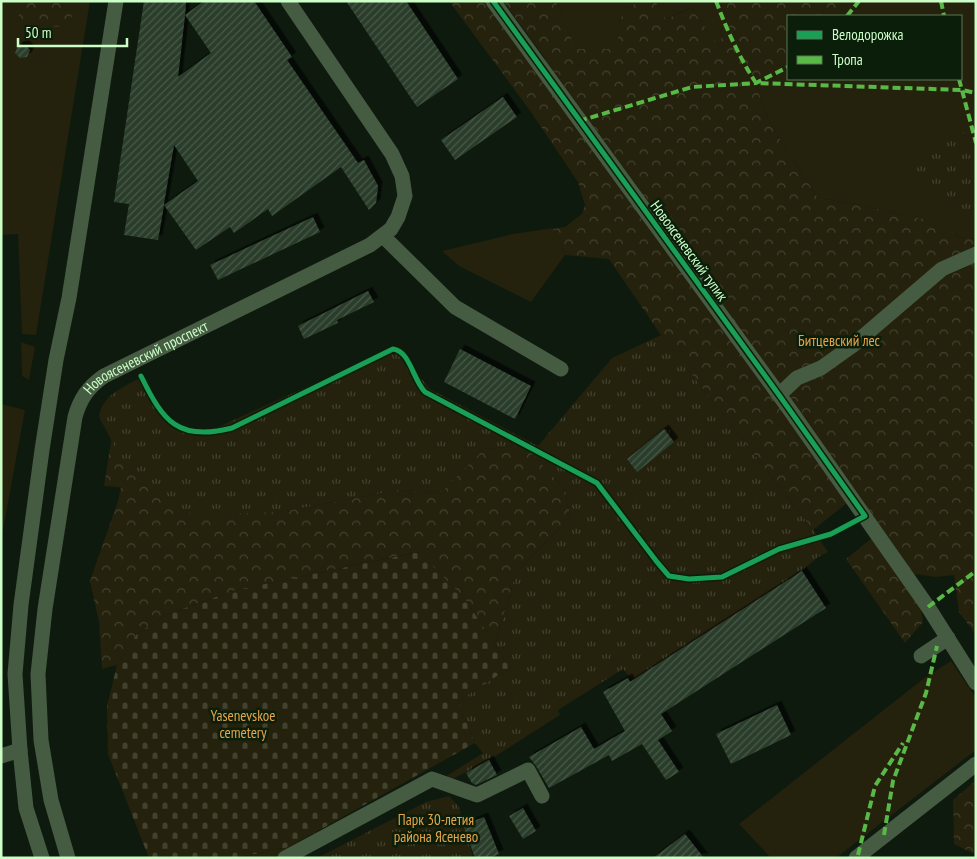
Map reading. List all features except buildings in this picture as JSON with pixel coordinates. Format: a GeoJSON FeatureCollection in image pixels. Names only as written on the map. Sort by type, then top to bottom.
{"type":"FeatureCollection","features":[{"type":"Feature","properties":{"kind":"street"},"geometry":{"type":"LineString","coordinates":[[42,858],[26,808],[15,674],[21,605],[43,441],[56,360],[69,298],[116,1]]}},
{"type":"Feature","properties":{"kind":"street","name":"Новоясеневский проспект"},"geometry":{"type":"LineString","coordinates":[[68,858],[51,800],[42,749],[38,674],[54,549],[75,417],[79,403],[93,384],[104,376],[370,245],[391,229],[398,217],[405,196],[402,176],[392,154],[288,1]]}},
{"type":"Feature","properties":{"kind":"street","name":"Новоясеневский тупик"},"geometry":{"type":"LineString","coordinates":[[493,1],[779,395],[928,607],[976,683]]}},
{"type":"Feature","properties":{"kind":"street"},"geometry":{"type":"LineString","coordinates":[[383,236],[455,307],[561,368]]}},
{"type":"Feature","properties":{"kind":"street"},"geometry":{"type":"LineString","coordinates":[[779,395],[797,378],[821,368],[852,346],[942,269],[976,254]]}},
{"type":"Feature","properties":{"kind":"street"},"geometry":{"type":"LineString","coordinates":[[921,656],[948,638]]}},
{"type":"Feature","properties":{"kind":"street"},"geometry":{"type":"LineString","coordinates":[[1,756],[20,750]]}},
{"type":"Feature","properties":{"kind":"street"},"geometry":{"type":"LineString","coordinates":[[856,858],[976,764]]}},
{"type":"Feature","properties":{"kind":"street"},"geometry":{"type":"LineString","coordinates":[[285,858],[432,779],[477,795],[528,770],[542,796]]}},
{"type":"Feature","properties":{"kind":"green space"},"geometry":{"type":"Polygon","coordinates":[[[1,1],[90,1],[36,335],[22,334],[18,234],[1,235],[1,1]]]}},
{"type":"Feature","properties":{"kind":"green space"},"geometry":{"type":"Polygon","coordinates":[[[14,1],[71,1],[75,14],[60,27],[22,24],[14,1]]]}},
{"type":"Feature","properties":{"kind":"green space","name":"Битцевский лес"},"geometry":{"type":"Polygon","coordinates":[[[449,1],[487,1],[557,86],[547,61],[503,1],[555,1],[560,9],[575,49],[617,49],[620,18],[637,1],[655,1],[666,19],[691,8],[721,49],[722,1],[849,1],[838,15],[787,15],[787,68],[783,72],[756,83],[764,110],[772,127],[818,198],[856,204],[936,222],[963,239],[971,239],[976,236],[976,635],[959,612],[954,575],[935,577],[915,574],[923,622],[905,643],[846,559],[877,534],[852,499],[813,530],[661,335],[609,259],[565,255],[553,229],[565,227],[582,214],[585,205],[578,182],[531,112],[449,1]]]}},
{"type":"Feature","properties":{"kind":"green space"},"geometry":{"type":"Polygon","coordinates":[[[555,1],[637,1],[620,18],[618,49],[574,49],[560,9],[555,1]]]}},
{"type":"Feature","properties":{"kind":"green space"},"geometry":{"type":"Polygon","coordinates":[[[655,1],[722,1],[721,50],[691,8],[665,19],[655,1]]]}},
{"type":"Feature","properties":{"kind":"green space"},"geometry":{"type":"Polygon","coordinates":[[[849,1],[976,1],[976,236],[971,239],[963,239],[935,222],[856,204],[818,198],[772,127],[764,110],[756,83],[783,72],[787,68],[787,80],[962,80],[962,15],[838,15],[849,1]]]}},
{"type":"Feature","properties":{"kind":"green space"},"geometry":{"type":"Polygon","coordinates":[[[963,132],[976,173],[976,214],[966,218],[911,167],[930,146],[963,132]]]}},
{"type":"Feature","properties":{"kind":"green space"},"geometry":{"type":"Polygon","coordinates":[[[553,228],[565,255],[531,302],[459,266],[442,251],[513,234],[553,228]]]}},
{"type":"Feature","properties":{"kind":"green space"},"geometry":{"type":"Polygon","coordinates":[[[661,335],[813,530],[828,552],[818,557],[802,571],[633,680],[623,669],[558,710],[560,715],[489,760],[447,782],[445,777],[483,753],[475,743],[458,701],[510,668],[495,645],[516,573],[571,516],[562,486],[524,445],[484,449],[441,492],[398,490],[279,512],[193,515],[128,471],[99,417],[101,409],[110,397],[123,387],[144,376],[163,409],[179,422],[201,428],[216,428],[396,346],[402,348],[417,373],[430,389],[538,446],[612,358],[661,335]]]}},
{"type":"Feature","properties":{"kind":"green space"},"geometry":{"type":"Polygon","coordinates":[[[21,342],[35,347],[29,380],[22,376],[21,342]]]}},
{"type":"Feature","properties":{"kind":"green space"},"geometry":{"type":"Polygon","coordinates":[[[1,404],[25,410],[1,541],[1,404]]]}},
{"type":"Feature","properties":{"kind":"green space"},"geometry":{"type":"Polygon","coordinates":[[[125,436],[279,512],[398,490],[441,492],[484,449],[524,445],[562,486],[571,516],[516,573],[495,645],[465,599],[418,552],[236,590],[165,615],[137,634],[117,665],[102,669],[99,622],[90,581],[118,501],[121,487],[104,486],[111,441],[125,436]]]}},
{"type":"Feature","properties":{"kind":"green space","name":"Yasenevskoe cemetery"},"geometry":{"type":"Polygon","coordinates":[[[419,552],[465,599],[510,668],[458,701],[475,743],[289,847],[236,858],[149,858],[108,754],[107,706],[117,665],[137,634],[165,615],[236,590],[419,552]]]}},
{"type":"Feature","properties":{"kind":"green space"},"geometry":{"type":"Polygon","coordinates":[[[951,661],[976,698],[976,750],[836,858],[771,858],[739,824],[923,679],[951,661]]]}},
{"type":"Feature","properties":{"kind":"green space"},"geometry":{"type":"Polygon","coordinates":[[[976,780],[976,855],[954,844],[953,800],[976,780]]]}},
{"type":"Feature","properties":{"kind":"green space","name":"Парк 30-летия района Ясенево"},"geometry":{"type":"Polygon","coordinates":[[[449,796],[459,807],[473,858],[317,858],[426,802],[449,796]]]}},
{"type":"Feature","properties":{"kind":"green space"},"geometry":{"type":"Polygon","coordinates":[[[289,847],[287,852],[277,858],[236,858],[289,847]]]}},
{"type":"Feature","properties":{"kind":"marked path"},"geometry":{"type":"LineString","coordinates":[[716,1],[734,43],[756,83],[962,90],[976,93]]}},
{"type":"Feature","properties":{"kind":"marked path"},"geometry":{"type":"LineString","coordinates":[[848,15],[859,1]]}},
{"type":"Feature","properties":{"kind":"marked path"},"geometry":{"type":"LineString","coordinates":[[941,1],[944,15]]}},
{"type":"Feature","properties":{"kind":"marked path"},"geometry":{"type":"LineString","coordinates":[[579,121],[692,87],[756,83],[787,68]]}},
{"type":"Feature","properties":{"kind":"marked path"},"geometry":{"type":"LineString","coordinates":[[959,80],[976,143]]}},
{"type":"Feature","properties":{"kind":"marked path"},"geometry":{"type":"LineString","coordinates":[[928,607],[976,571]]}},
{"type":"Feature","properties":{"kind":"marked path"},"geometry":{"type":"LineString","coordinates":[[884,835],[893,781],[926,693],[937,646]]}},
{"type":"Feature","properties":{"kind":"marked path"},"geometry":{"type":"LineString","coordinates":[[858,855],[875,786],[903,743]]}},
{"type":"Feature","properties":{"kind":"cycle path"},"geometry":{"type":"LineString","coordinates":[[141,376],[157,405],[174,424],[185,430],[213,432],[232,428],[393,349],[399,351],[407,360],[425,392],[597,483],[669,576],[689,579],[722,577],[779,549],[831,534],[865,516],[493,1]]}}]}
